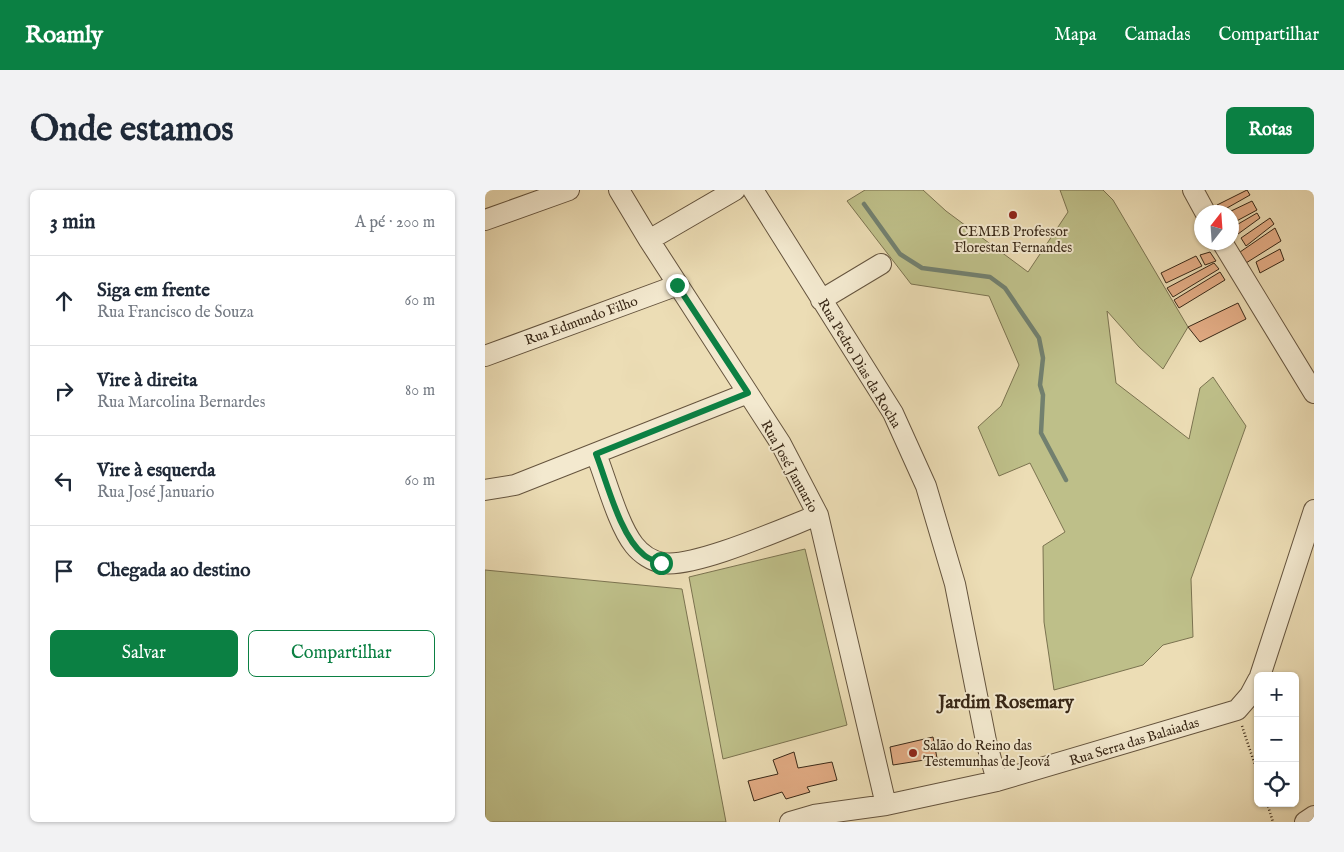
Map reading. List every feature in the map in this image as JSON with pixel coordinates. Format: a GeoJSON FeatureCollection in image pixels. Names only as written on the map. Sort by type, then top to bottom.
{"type":"FeatureCollection","features":[{"type":"Feature","properties":{"kind":"street"},"geometry":{"type":"LineString","coordinates":[[485,220],[569,190]]}},
{"type":"Feature","properties":{"kind":"street","name":"Rua José Januario"},"geometry":{"type":"LineString","coordinates":[[619,190],[677,285],[781,444],[818,515],[875,811]]}},
{"type":"Feature","properties":{"kind":"street"},"geometry":{"type":"LineString","coordinates":[[649,240],[735,190]]}},
{"type":"Feature","properties":{"kind":"street","name":"Rua Pedro Dias da Rocha"},"geometry":{"type":"LineString","coordinates":[[753,190],[893,412],[926,486],[955,584],[986,741],[997,781]]}},
{"type":"Feature","properties":{"kind":"street"},"geometry":{"type":"LineString","coordinates":[[1193,190],[1201,205]]}},
{"type":"Feature","properties":{"kind":"street"},"geometry":{"type":"LineString","coordinates":[[1228,250],[1314,393]]}},
{"type":"Feature","properties":{"kind":"street"},"geometry":{"type":"LineString","coordinates":[[821,300],[881,264]]}},
{"type":"Feature","properties":{"kind":"street","name":"Rua Edmundo Filho"},"geometry":{"type":"LineString","coordinates":[[485,356],[677,285]]}},
{"type":"Feature","properties":{"kind":"street"},"geometry":{"type":"LineString","coordinates":[[485,490],[515,485],[748,393]]}},
{"type":"Feature","properties":{"kind":"street"},"geometry":{"type":"LineString","coordinates":[[596,454],[622,522],[633,544],[645,556],[661,563],[676,563],[699,559],[818,515]]}},
{"type":"Feature","properties":{"kind":"street"},"geometry":{"type":"LineString","coordinates":[[1261,672],[1314,510]]}},
{"type":"Feature","properties":{"kind":"street"},"geometry":{"type":"LineString","coordinates":[[1237,710],[1254,688]]}},
{"type":"Feature","properties":{"kind":"street","name":"Rua Serra das Balaiadas"},"geometry":{"type":"LineString","coordinates":[[790,822],[814,816],[875,811],[997,781],[1237,710]]}},
{"type":"Feature","properties":{"kind":"path"},"geometry":{"type":"LineString","coordinates":[[1237,710],[1254,762]]}},
{"type":"Feature","properties":{"kind":"path"},"geometry":{"type":"LineString","coordinates":[[1268,807],[1273,822]]}},
{"type":"Feature","properties":{"kind":"green space"},"geometry":{"type":"Polygon","coordinates":[[[865,190],[923,190],[946,211],[1028,272],[1068,212],[1060,190],[1103,190],[1113,200],[1188,327],[1163,369],[1139,347],[1107,311],[1116,383],[1189,439],[1200,388],[1213,377],[1246,426],[1191,579],[1193,637],[1163,645],[1143,665],[1054,690],[1044,622],[1043,546],[1065,532],[1030,463],[999,476],[978,427],[1001,406],[1019,365],[989,296],[911,284],[847,201],[865,190]]]}},
{"type":"Feature","properties":{"kind":"green space"},"geometry":{"type":"Polygon","coordinates":[[[805,549],[847,725],[723,759],[689,577],[805,549]]]}},
{"type":"Feature","properties":{"kind":"green space"},"geometry":{"type":"Polygon","coordinates":[[[485,570],[682,589],[726,822],[485,822],[485,570]]]}},
{"type":"Feature","properties":{"kind":"building"},"geometry":{"type":"Polygon","coordinates":[[[1247,190],[1250,195],[1232,205],[1217,205],[1247,190]]]}},
{"type":"Feature","properties":{"kind":"building"},"geometry":{"type":"Polygon","coordinates":[[[1252,201],[1257,210],[1239,220],[1239,207],[1252,201]]]}},
{"type":"Feature","properties":{"kind":"building"},"geometry":{"type":"Polygon","coordinates":[[[1257,213],[1260,218],[1239,233],[1239,224],[1257,213]]]}},
{"type":"Feature","properties":{"kind":"building"},"geometry":{"type":"Polygon","coordinates":[[[1270,218],[1274,224],[1246,246],[1241,238],[1270,218]]]}},
{"type":"Feature","properties":{"kind":"building"},"geometry":{"type":"Polygon","coordinates":[[[1275,228],[1281,241],[1246,263],[1240,252],[1275,228]]]}},
{"type":"Feature","properties":{"kind":"building"},"geometry":{"type":"Polygon","coordinates":[[[1280,249],[1284,260],[1260,273],[1256,262],[1280,249]]]}},
{"type":"Feature","properties":{"kind":"building"},"geometry":{"type":"Polygon","coordinates":[[[1210,252],[1216,261],[1205,265],[1200,255],[1210,252]]]}},
{"type":"Feature","properties":{"kind":"building"},"geometry":{"type":"Polygon","coordinates":[[[1196,256],[1202,266],[1166,283],[1161,273],[1196,256]]]}},
{"type":"Feature","properties":{"kind":"building"},"geometry":{"type":"Polygon","coordinates":[[[1214,263],[1219,269],[1173,297],[1167,288],[1214,263]]]}},
{"type":"Feature","properties":{"kind":"building"},"geometry":{"type":"Polygon","coordinates":[[[1220,272],[1225,280],[1179,308],[1174,300],[1220,272]]]}},
{"type":"Feature","properties":{"kind":"building"},"geometry":{"type":"Polygon","coordinates":[[[1238,303],[1246,319],[1200,342],[1188,327],[1238,303]]]}},
{"type":"Feature","properties":{"kind":"building","name":"Salão do Reino das Testemunhas de Jeová"},"geometry":{"type":"Polygon","coordinates":[[[933,737],[937,758],[893,765],[890,747],[933,737]]]}},
{"type":"Feature","properties":{"kind":"building"},"geometry":{"type":"Polygon","coordinates":[[[794,752],[798,768],[832,762],[837,780],[807,787],[810,792],[786,799],[782,792],[754,801],[748,781],[778,774],[773,760],[794,752]]]}},
{"type":"Feature","properties":{"kind":"waterway"},"geometry":{"type":"LineString","coordinates":[[864,204],[900,254],[922,268],[990,277],[1005,288],[1039,338],[1043,358],[1040,385],[1043,395],[1041,433],[1066,480]]}},
{"type":"Feature","properties":{"kind":"place","name":"CEMEB Professor Florestan Fernandes"},"geometry":{"type":"Point","coordinates":[1013,215]}},
{"type":"Feature","properties":{"kind":"place","name":"Salão do Reino das Testemunhas de Jeová"},"geometry":{"type":"Point","coordinates":[913,753]}},
{"type":"Feature","properties":{"kind":"district","name":"Jardim Rosemary"},"geometry":{"type":"Point","coordinates":[1006,701]}},
{"type":"Feature","properties":{"kind":"route"},"geometry":{"type":"LineString","coordinates":[[661,563],[645,556],[633,544],[622,522],[596,454],[748,393],[677,285]]}}]}
